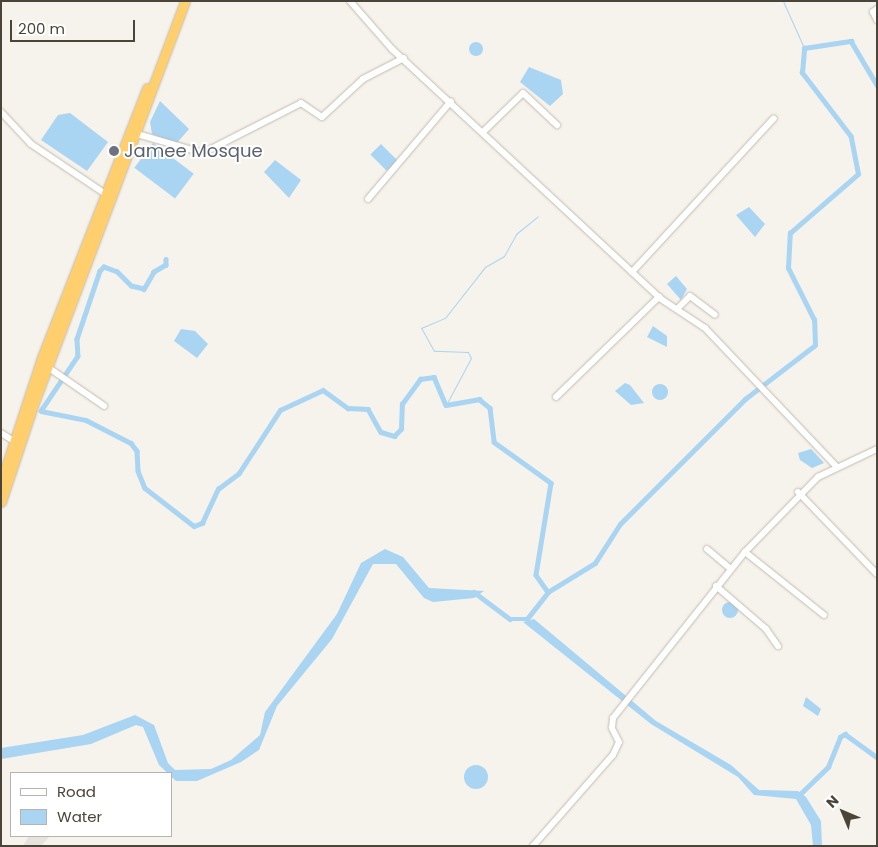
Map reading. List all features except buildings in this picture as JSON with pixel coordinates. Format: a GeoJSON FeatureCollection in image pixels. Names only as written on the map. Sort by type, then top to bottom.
{"type":"FeatureCollection","features":[{"type":"Feature","properties":{"kind":"highway"},"geometry":{"type":"LineString","coordinates":[[1,502],[14,442],[42,360],[107,195],[137,128],[179,1]]}},
{"type":"Feature","properties":{"kind":"highway"},"geometry":{"type":"LineString","coordinates":[[1,482],[8,471],[52,369],[137,128],[185,1]]}},
{"type":"Feature","properties":{"kind":"street"},"geometry":{"type":"LineString","coordinates":[[350,1],[404,58],[659,297],[705,328],[752,374],[837,467]]}},
{"type":"Feature","properties":{"kind":"street"},"geometry":{"type":"LineString","coordinates":[[877,9],[873,12],[877,20]]}},
{"type":"Feature","properties":{"kind":"street"},"geometry":{"type":"LineString","coordinates":[[137,128],[204,153],[302,103],[322,117],[363,79],[404,58]]}},
{"type":"Feature","properties":{"kind":"street"},"geometry":{"type":"LineString","coordinates":[[484,131],[523,93],[557,125]]}},
{"type":"Feature","properties":{"kind":"street"},"geometry":{"type":"LineString","coordinates":[[368,199],[451,100]]}},
{"type":"Feature","properties":{"kind":"street"},"geometry":{"type":"LineString","coordinates":[[1,112],[31,144],[107,195]]}},
{"type":"Feature","properties":{"kind":"street"},"geometry":{"type":"LineString","coordinates":[[632,272],[774,118]]}},
{"type":"Feature","properties":{"kind":"street"},"geometry":{"type":"LineString","coordinates":[[677,309],[690,296],[715,316]]}},
{"type":"Feature","properties":{"kind":"street"},"geometry":{"type":"LineString","coordinates":[[556,397],[659,297]]}},
{"type":"Feature","properties":{"kind":"street"},"geometry":{"type":"LineString","coordinates":[[52,369],[104,406]]}},
{"type":"Feature","properties":{"kind":"street"},"geometry":{"type":"LineString","coordinates":[[1,434],[14,442]]}},
{"type":"Feature","properties":{"kind":"street"},"geometry":{"type":"LineString","coordinates":[[533,846],[616,751],[619,742],[612,722],[622,706],[731,568],[798,492],[837,467],[877,449]]}},
{"type":"Feature","properties":{"kind":"street"},"geometry":{"type":"LineString","coordinates":[[798,492],[877,574]]}},
{"type":"Feature","properties":{"kind":"street"},"geometry":{"type":"LineString","coordinates":[[707,549],[731,568]]}},
{"type":"Feature","properties":{"kind":"street"},"geometry":{"type":"LineString","coordinates":[[745,552],[824,615]]}},
{"type":"Feature","properties":{"kind":"street"},"geometry":{"type":"LineString","coordinates":[[716,586],[766,629],[778,646]]}},
{"type":"Feature","properties":{"kind":"shaded area"},"geometry":{"type":"Polygon","coordinates":[[[28,837],[49,837],[41,846],[23,846],[28,837]]]}},
{"type":"Feature","properties":{"kind":"water"},"geometry":{"type":"Polygon","coordinates":[[[473,42],[479,42],[483,49],[479,56],[473,56],[469,52],[469,46],[473,42]]]}},
{"type":"Feature","properties":{"kind":"water"},"geometry":{"type":"Polygon","coordinates":[[[529,67],[561,80],[563,94],[550,106],[520,82],[529,67]]]}},
{"type":"Feature","properties":{"kind":"water"},"geometry":{"type":"Polygon","coordinates":[[[160,101],[189,129],[176,144],[152,134],[150,122],[160,101]]]}},
{"type":"Feature","properties":{"kind":"water"},"geometry":{"type":"Polygon","coordinates":[[[70,113],[108,142],[87,171],[41,140],[58,115],[70,113]]]}},
{"type":"Feature","properties":{"kind":"water"},"geometry":{"type":"Polygon","coordinates":[[[153,143],[194,174],[175,198],[134,168],[153,143]]]}},
{"type":"Feature","properties":{"kind":"water"},"geometry":{"type":"Polygon","coordinates":[[[381,144],[397,160],[387,171],[370,155],[381,144]]]}},
{"type":"Feature","properties":{"kind":"water"},"geometry":{"type":"Polygon","coordinates":[[[275,160],[301,180],[289,198],[264,172],[275,160]]]}},
{"type":"Feature","properties":{"kind":"water"},"geometry":{"type":"Polygon","coordinates":[[[749,207],[765,224],[755,237],[736,215],[749,207]]]}},
{"type":"Feature","properties":{"kind":"water"},"geometry":{"type":"Polygon","coordinates":[[[676,276],[687,289],[681,300],[667,284],[676,276]]]}},
{"type":"Feature","properties":{"kind":"water"},"geometry":{"type":"Polygon","coordinates":[[[653,326],[667,336],[667,347],[647,337],[653,326]]]}},
{"type":"Feature","properties":{"kind":"water"},"geometry":{"type":"Polygon","coordinates":[[[181,329],[195,331],[208,344],[197,358],[174,341],[181,329]]]}},
{"type":"Feature","properties":{"kind":"water"},"geometry":{"type":"Polygon","coordinates":[[[625,383],[630,385],[644,403],[631,405],[615,391],[625,383]]]}},
{"type":"Feature","properties":{"kind":"water"},"geometry":{"type":"Polygon","coordinates":[[[660,384],[666,386],[668,392],[666,398],[660,400],[654,398],[652,392],[654,386],[660,384]]]}},
{"type":"Feature","properties":{"kind":"water"},"geometry":{"type":"Polygon","coordinates":[[[811,449],[824,463],[812,468],[800,460],[798,453],[811,449]]]}},
{"type":"Feature","properties":{"kind":"water"},"geometry":{"type":"Polygon","coordinates":[[[385,549],[403,557],[429,588],[484,591],[474,598],[433,602],[424,598],[396,564],[373,564],[332,639],[277,706],[259,750],[241,762],[197,781],[176,781],[172,777],[172,772],[166,772],[159,765],[143,727],[136,725],[91,744],[1,759],[1,748],[83,735],[135,715],[154,725],[168,763],[175,770],[211,769],[231,760],[260,735],[265,712],[337,614],[361,563],[385,549]]]}},
{"type":"Feature","properties":{"kind":"water"},"geometry":{"type":"Polygon","coordinates":[[[727,602],[733,602],[738,607],[736,616],[727,618],[722,613],[722,607],[727,602]]]}},
{"type":"Feature","properties":{"kind":"water"},"geometry":{"type":"Polygon","coordinates":[[[534,619],[656,721],[731,765],[759,790],[798,791],[806,797],[821,821],[822,846],[813,846],[811,825],[796,799],[754,795],[738,777],[651,724],[523,622],[534,619]]]}},
{"type":"Feature","properties":{"kind":"water"},"geometry":{"type":"Polygon","coordinates":[[[806,697],[821,709],[818,716],[803,706],[806,697]]]}},
{"type":"Feature","properties":{"kind":"water"},"geometry":{"type":"Polygon","coordinates":[[[476,765],[484,769],[488,777],[484,785],[476,789],[468,785],[464,777],[468,769],[476,765]]]}},
{"type":"Feature","properties":{"kind":"waterway"},"geometry":{"type":"LineString","coordinates":[[783,1],[804,48]]}},
{"type":"Feature","properties":{"kind":"waterway"},"geometry":{"type":"LineString","coordinates":[[474,592],[510,619],[527,619],[548,592],[595,563],[620,524],[745,399],[815,345],[814,320],[788,268],[790,233],[858,174],[851,137],[802,73],[804,48],[851,41],[877,85]]}},
{"type":"Feature","properties":{"kind":"waterway"},"geometry":{"type":"LineString","coordinates":[[446,405],[471,358],[468,352],[434,351],[421,328],[445,318],[485,267],[504,256],[516,234],[538,216]]}},
{"type":"Feature","properties":{"kind":"waterway"},"geometry":{"type":"LineString","coordinates":[[166,259],[166,265],[154,272],[144,289],[131,286],[117,272],[104,267],[100,271],[77,339],[78,356],[41,411],[86,420],[131,443],[137,451],[138,471],[145,488],[194,526],[202,523],[218,489],[239,473],[280,410],[323,390],[348,408],[368,409],[381,432],[394,436],[401,429],[402,404],[420,379],[434,377],[446,405],[479,399],[490,408],[494,442],[551,483],[536,575],[548,592]]}},
{"type":"Feature","properties":{"kind":"waterway"},"geometry":{"type":"LineString","coordinates":[[798,796],[828,767],[840,737],[845,734],[877,757]]}},
{"type":"Feature","properties":{"kind":"place","name":"Jamee Mosque"},"geometry":{"type":"Point","coordinates":[114,151]}}]}
